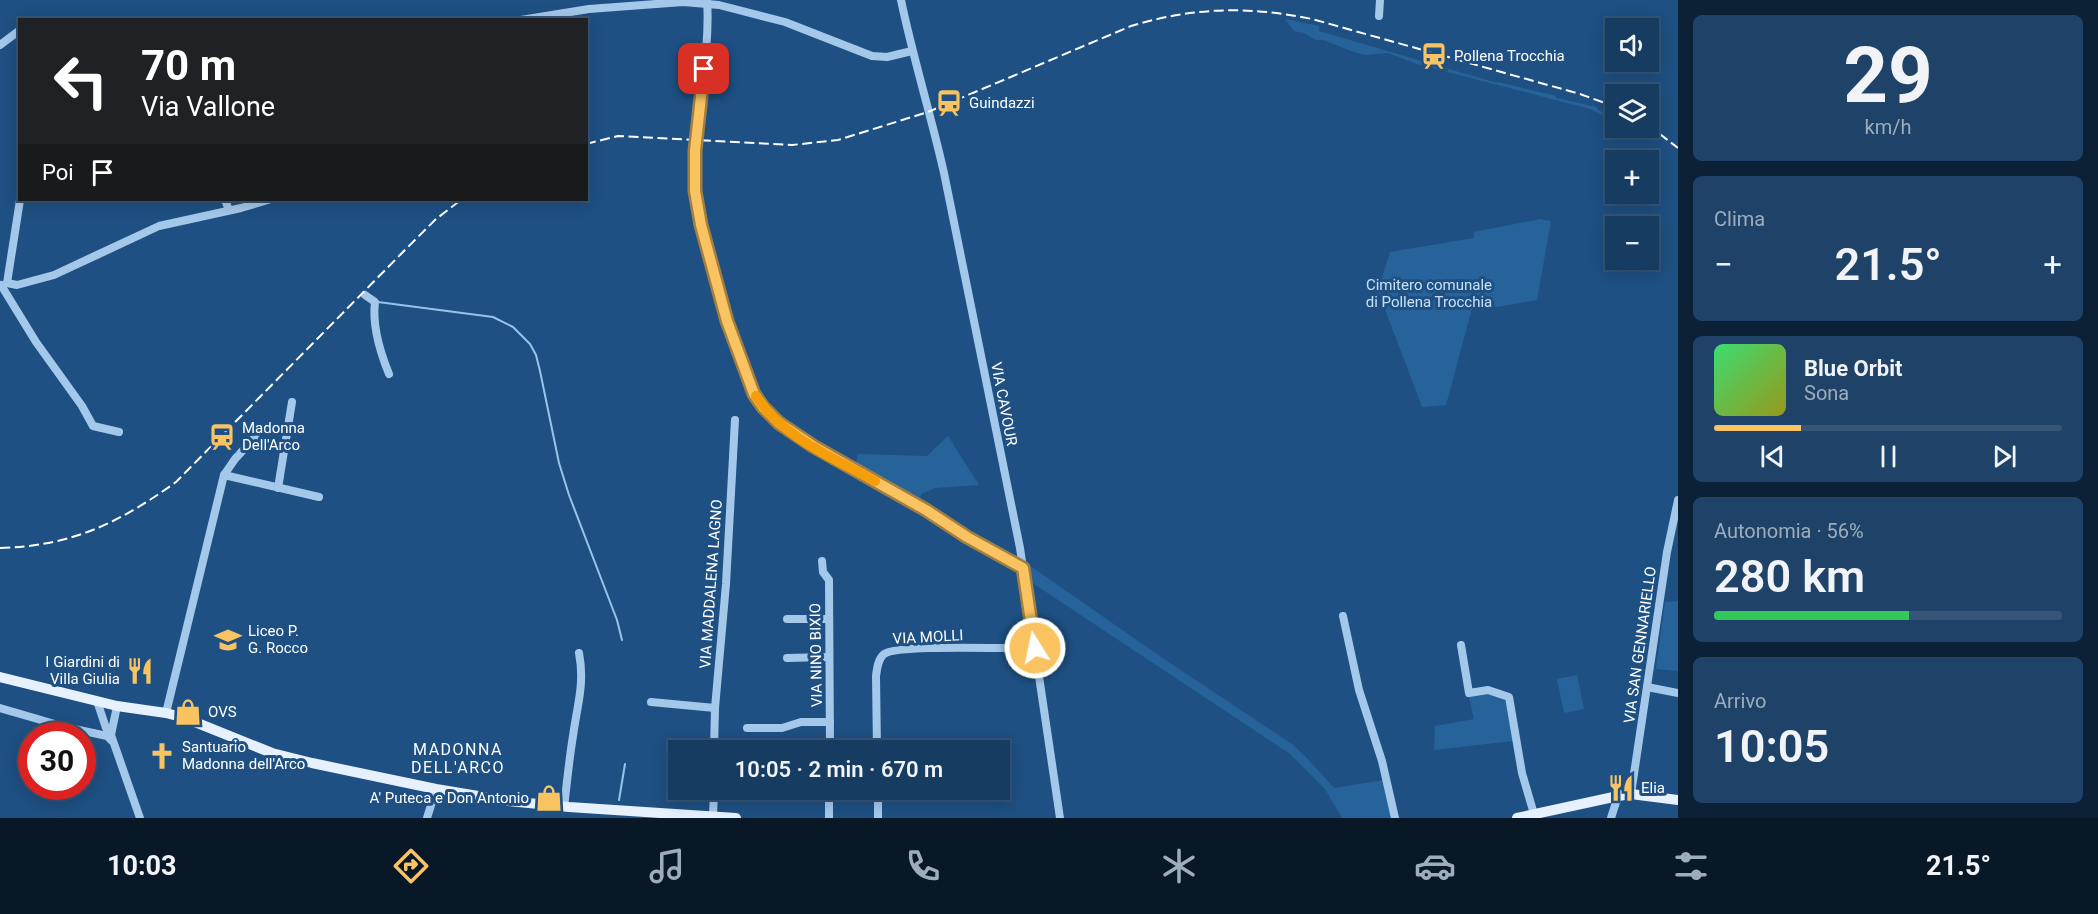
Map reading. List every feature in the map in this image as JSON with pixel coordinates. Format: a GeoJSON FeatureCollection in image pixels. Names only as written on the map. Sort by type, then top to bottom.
{"type":"FeatureCollection","features":[{"type":"Feature","properties":{"kind":"main road"},"geometry":{"type":"LineString","coordinates":[[0,677],[117,706],[166,712],[272,753],[436,789],[508,801],[564,807],[736,818]]}},
{"type":"Feature","properties":{"kind":"main road"},"geometry":{"type":"LineString","coordinates":[[1517,818],[1632,794],[1678,800]]}},
{"type":"Feature","properties":{"kind":"street","name":"VIA CAVOUR"},"geometry":{"type":"LineString","coordinates":[[902,0],[912,51],[944,173],[1023,568],[1060,818]]}},
{"type":"Feature","properties":{"kind":"street"},"geometry":{"type":"LineString","coordinates":[[1379,16],[1380,0]]}},
{"type":"Feature","properties":{"kind":"street"},"geometry":{"type":"LineString","coordinates":[[533,18],[589,9],[707,2],[785,22],[872,56],[887,57],[912,51]]}},
{"type":"Feature","properties":{"kind":"street"},"geometry":{"type":"LineString","coordinates":[[707,2],[704,69],[695,151],[695,191],[701,225],[727,321],[754,394],[779,423],[813,446],[1023,568]]}},
{"type":"Feature","properties":{"kind":"street"},"geometry":{"type":"LineString","coordinates":[[0,45],[18,32]]}},
{"type":"Feature","properties":{"kind":"street"},"geometry":{"type":"LineString","coordinates":[[20,201],[3,284],[36,342],[82,406],[93,426],[118,432]]}},
{"type":"Feature","properties":{"kind":"street"},"geometry":{"type":"LineString","coordinates":[[225,201],[229,210]]}},
{"type":"Feature","properties":{"kind":"street"},"geometry":{"type":"LineString","coordinates":[[3,284],[17,285],[54,275],[159,226],[264,201]]}},
{"type":"Feature","properties":{"kind":"street"},"geometry":{"type":"LineString","coordinates":[[365,295],[375,302],[376,327],[389,374]]}},
{"type":"Feature","properties":{"kind":"street"},"geometry":{"type":"LineString","coordinates":[[278,488],[292,402]]}},
{"type":"Feature","properties":{"kind":"street","name":"VIA MADDALENA LAGNO"},"geometry":{"type":"LineString","coordinates":[[714,740],[735,420]]}},
{"type":"Feature","properties":{"kind":"street"},"geometry":{"type":"LineString","coordinates":[[166,712],[224,475],[256,436]]}},
{"type":"Feature","properties":{"kind":"street"},"geometry":{"type":"LineString","coordinates":[[224,475],[319,497]]}},
{"type":"Feature","properties":{"kind":"street","name":"VIA SAN GENNARIELLO"},"geometry":{"type":"LineString","coordinates":[[1632,794],[1670,535],[1678,500]]}},
{"type":"Feature","properties":{"kind":"street","name":"VIA NINO BIXIO"},"geometry":{"type":"LineString","coordinates":[[822,561],[823,572],[829,580],[830,740]]}},
{"type":"Feature","properties":{"kind":"street"},"geometry":{"type":"LineString","coordinates":[[1343,616],[1359,690],[1382,761],[1395,818]]}},
{"type":"Feature","properties":{"kind":"street"},"geometry":{"type":"LineString","coordinates":[[787,619],[829,619]]}},
{"type":"Feature","properties":{"kind":"street"},"geometry":{"type":"LineString","coordinates":[[1461,645],[1469,693],[1488,690],[1509,697],[1522,773],[1534,814]]}},
{"type":"Feature","properties":{"kind":"street","name":"VIA MOLLI"},"geometry":{"type":"LineString","coordinates":[[877,740],[876,676],[881,657],[886,653],[894,650],[938,648],[1035,648]]}},
{"type":"Feature","properties":{"kind":"street"},"geometry":{"type":"LineString","coordinates":[[564,807],[571,744],[582,687],[582,666],[579,653]]}},
{"type":"Feature","properties":{"kind":"street"},"geometry":{"type":"LineString","coordinates":[[787,658],[829,657]]}},
{"type":"Feature","properties":{"kind":"street"},"geometry":{"type":"LineString","coordinates":[[1647,687],[1678,693]]}},
{"type":"Feature","properties":{"kind":"street"},"geometry":{"type":"LineString","coordinates":[[97,701],[140,818]]}},
{"type":"Feature","properties":{"kind":"street"},"geometry":{"type":"LineString","coordinates":[[651,702],[715,708]]}},
{"type":"Feature","properties":{"kind":"street"},"geometry":{"type":"LineString","coordinates":[[112,738],[117,706]]}},
{"type":"Feature","properties":{"kind":"street"},"geometry":{"type":"LineString","coordinates":[[0,708],[112,738]]}},
{"type":"Feature","properties":{"kind":"street"},"geometry":{"type":"LineString","coordinates":[[747,728],[782,728],[801,722],[830,722]]}},
{"type":"Feature","properties":{"kind":"street"},"geometry":{"type":"LineString","coordinates":[[427,818],[436,789]]}},
{"type":"Feature","properties":{"kind":"street"},"geometry":{"type":"LineString","coordinates":[[1611,818],[1618,796]]}},
{"type":"Feature","properties":{"kind":"street"},"geometry":{"type":"LineString","coordinates":[[708,817],[712,800]]}},
{"type":"Feature","properties":{"kind":"street"},"geometry":{"type":"LineString","coordinates":[[829,800],[829,818]]}},
{"type":"Feature","properties":{"kind":"street"},"geometry":{"type":"LineString","coordinates":[[878,800],[878,818]]}},
{"type":"Feature","properties":{"kind":"green space"},"geometry":{"type":"Polygon","coordinates":[[[1285,19],[1319,26],[1319,31],[1497,83],[1597,107],[1605,113],[1605,116],[1590,109],[1417,64],[1388,53],[1366,55],[1354,52],[1294,31],[1285,19]]]}},
{"type":"Feature","properties":{"kind":"green space","name":"Cimitero comunale di Pollena Trocchia"},"geometry":{"type":"Polygon","coordinates":[[[1540,219],[1551,221],[1537,300],[1497,307],[1474,301],[1446,405],[1422,407],[1378,291],[1390,252],[1474,238],[1474,232],[1540,219]]]}},
{"type":"Feature","properties":{"kind":"green space"},"geometry":{"type":"Polygon","coordinates":[[[948,436],[979,485],[935,488],[921,494],[920,503],[855,466],[858,454],[927,456],[948,436]]]}},
{"type":"Feature","properties":{"kind":"green space"},"geometry":{"type":"Polygon","coordinates":[[[1026,563],[1292,744],[1334,788],[1384,780],[1392,818],[1342,818],[1325,789],[1290,754],[1028,580],[1026,563]]]}},
{"type":"Feature","properties":{"kind":"green space"},"geometry":{"type":"Polygon","coordinates":[[[1678,601],[1678,671],[1656,669],[1665,602],[1678,601]]]}},
{"type":"Feature","properties":{"kind":"green space"},"geometry":{"type":"Polygon","coordinates":[[[1577,675],[1584,709],[1564,713],[1557,679],[1577,675]]]}},
{"type":"Feature","properties":{"kind":"green space"},"geometry":{"type":"Polygon","coordinates":[[[1490,694],[1506,702],[1513,741],[1434,750],[1435,726],[1474,719],[1469,697],[1490,694]]]}},
{"type":"Feature","properties":{"kind":"waterway"},"geometry":{"type":"LineString","coordinates":[[378,302],[493,317],[513,327],[530,344],[536,355],[540,371],[559,463],[617,620],[622,640]]}},
{"type":"Feature","properties":{"kind":"waterway"},"geometry":{"type":"LineString","coordinates":[[619,800],[625,764]]}},
{"type":"Feature","properties":{"kind":"railway"},"geometry":{"type":"LineString","coordinates":[[588,144],[618,136],[792,145],[838,140],[928,112],[1131,26],[1177,15],[1221,10],[1265,12],[1312,19],[1605,103]]}},
{"type":"Feature","properties":{"kind":"railway"},"geometry":{"type":"LineString","coordinates":[[1659,133],[1678,148]]}},
{"type":"Feature","properties":{"kind":"railway"},"geometry":{"type":"LineString","coordinates":[[0,548],[50,543],[94,530],[135,509],[176,482],[436,219],[460,201]]}},
{"type":"Feature","properties":{"kind":"slow traffic"},"geometry":{"type":"LineString","coordinates":[[756,396],[763,407],[779,423],[813,446],[875,481]]}},
{"type":"Feature","properties":{"kind":"place","name":"Pollena Trocchia"},"geometry":{"type":"Point","coordinates":[1434,56]}},
{"type":"Feature","properties":{"kind":"place","name":"Guindazzi"},"geometry":{"type":"Point","coordinates":[949,103]}},
{"type":"Feature","properties":{"kind":"place","name":"Madonna Dell'Arco"},"geometry":{"type":"Point","coordinates":[222,437]}},
{"type":"Feature","properties":{"kind":"place","name":"Liceo P. G. Rocco"},"geometry":{"type":"Point","coordinates":[228,640]}},
{"type":"Feature","properties":{"kind":"place","name":"I Giardini di Villa Giulia"},"geometry":{"type":"Point","coordinates":[140,671]}},
{"type":"Feature","properties":{"kind":"place","name":"OVS"},"geometry":{"type":"Point","coordinates":[188,712]}},
{"type":"Feature","properties":{"kind":"place","name":"Santuario Madonna dell'Arco"},"geometry":{"type":"Point","coordinates":[162,756]}},
{"type":"Feature","properties":{"kind":"place","name":"Elia"},"geometry":{"type":"Point","coordinates":[1621,788]}},
{"type":"Feature","properties":{"kind":"place","name":"A' Puteca e Don Antonio"},"geometry":{"type":"Point","coordinates":[549,798]}},
{"type":"Feature","properties":{"kind":"district","name":"MADONNA DELL'ARCO"},"geometry":{"type":"Point","coordinates":[458,758]}},
{"type":"Feature","properties":{"kind":"route"},"geometry":{"type":"LineString","coordinates":[[704,69],[695,151],[695,191],[701,225],[727,321],[754,394],[779,423],[813,446],[1023,568],[1035,648]]}}]}
